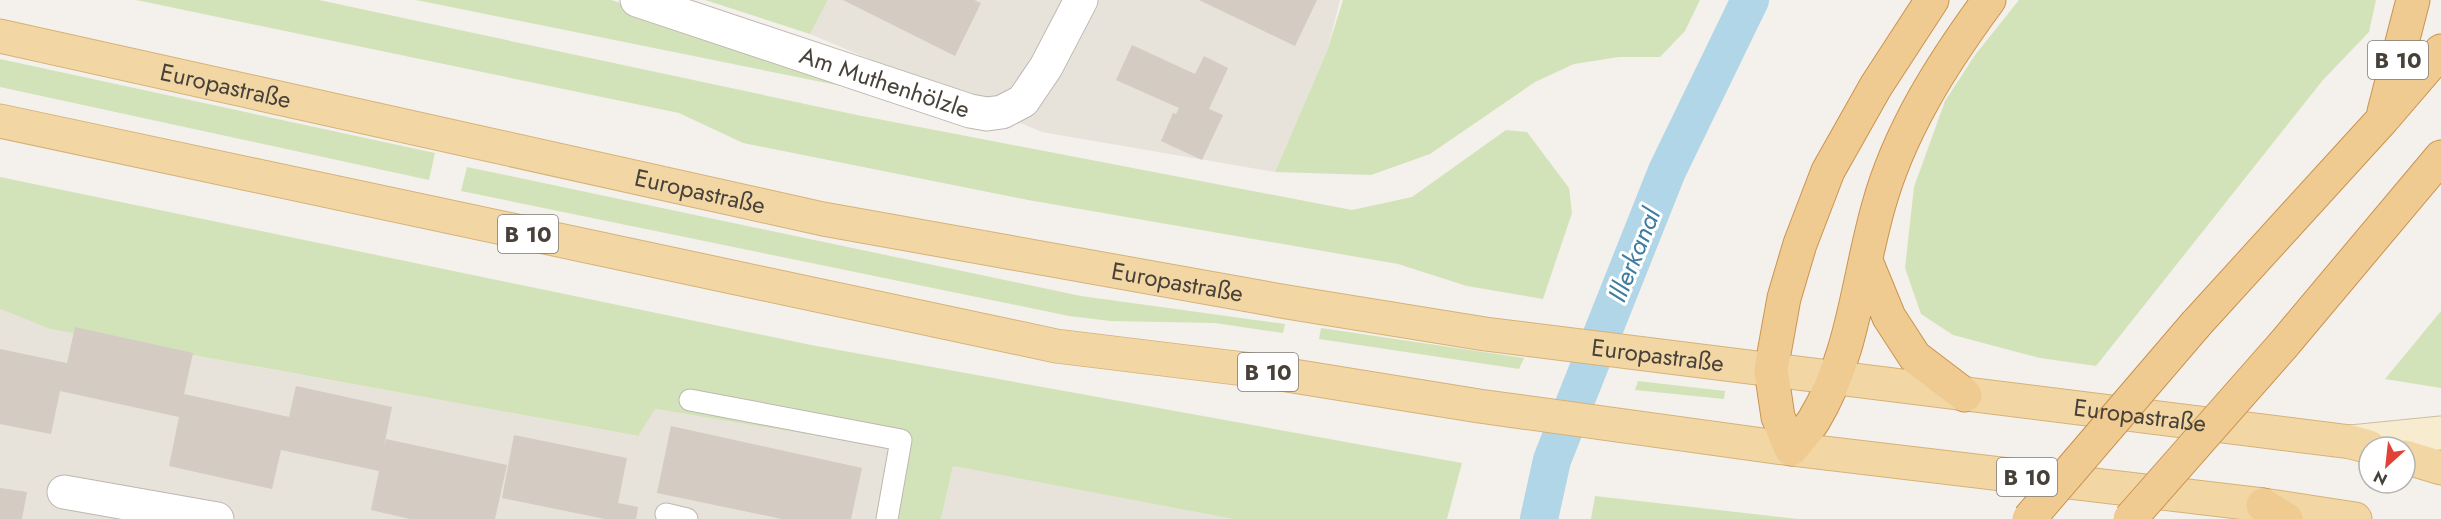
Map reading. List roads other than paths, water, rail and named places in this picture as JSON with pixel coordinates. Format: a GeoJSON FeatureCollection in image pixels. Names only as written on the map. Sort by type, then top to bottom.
{"type":"FeatureCollection","features":[{"type":"Feature","properties":{"kind":"highway"},"geometry":{"type":"LineString","coordinates":[[1928,4],[1876,86],[1828,171],[1800,244],[1784,298],[1772,370],[1778,417],[1791,449],[1813,422],[1835,379],[1850,334],[1878,207],[1901,144],[1928,88],[1989,0]]}},
{"type":"Feature","properties":{"kind":"highway","name":"B 10"},"geometry":{"type":"LineString","coordinates":[[2029,519],[2196,324],[2382,120],[2413,0]]}},
{"type":"Feature","properties":{"kind":"highway"},"geometry":{"type":"LineString","coordinates":[[2382,120],[2441,51]]}},
{"type":"Feature","properties":{"kind":"highway"},"geometry":{"type":"LineString","coordinates":[[2130,519],[2284,344],[2437,162]]}},
{"type":"Feature","properties":{"kind":"highway"},"geometry":{"type":"LineString","coordinates":[[1866,261],[1889,317],[1915,357],[1965,395]]}},
{"type":"Feature","properties":{"kind":"main road","name":"Europastraße"},"geometry":{"type":"LineString","coordinates":[[0,36],[823,219],[1287,302],[1485,334],[2357,445]]}},
{"type":"Feature","properties":{"kind":"main road","name":"B 10"},"geometry":{"type":"LineString","coordinates":[[0,122],[1056,346],[1269,372],[1479,406],[1791,449],[2275,512],[2355,519]]}},
{"type":"Feature","properties":{"kind":"main road"},"geometry":{"type":"LineString","coordinates":[[2417,437],[2441,433]]}},
{"type":"Feature","properties":{"kind":"main road"},"geometry":{"type":"LineString","coordinates":[[2417,461],[2441,468]]}},
{"type":"Feature","properties":{"kind":"street","name":"Am Muthenhölzle"},"geometry":{"type":"LineString","coordinates":[[637,0],[959,107],[987,114],[1002,112],[1023,101],[1046,67],[1082,0]]}},
{"type":"Feature","properties":{"kind":"street"},"geometry":{"type":"LineString","coordinates":[[64,492],[217,519]]}},
{"type":"Feature","properties":{"kind":"lane"},"geometry":{"type":"LineString","coordinates":[[690,400],[901,440],[887,519]]}},
{"type":"Feature","properties":{"kind":"lane"},"geometry":{"type":"LineString","coordinates":[[666,514],[687,519]]}},
{"type":"Feature","properties":{"kind":"waterway","name":"Illerkanal"},"geometry":{"type":"LineString","coordinates":[[1539,519],[1552,460],[1667,171],[1750,0]]}}]}
